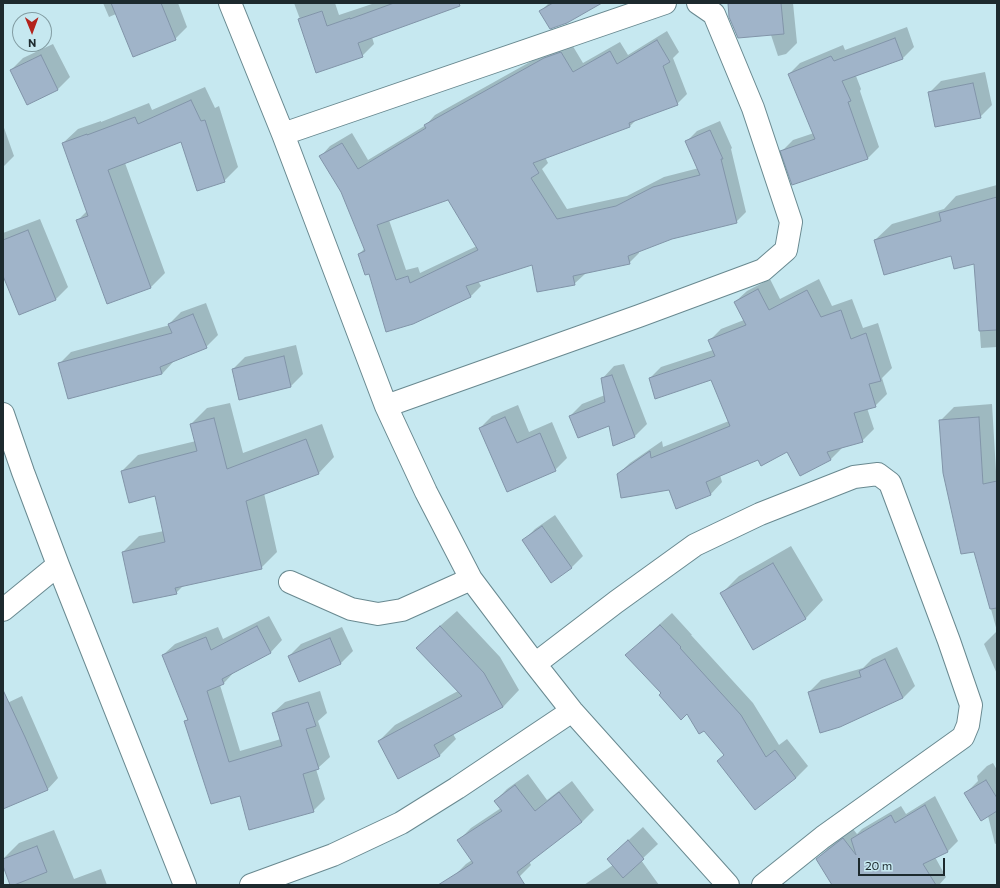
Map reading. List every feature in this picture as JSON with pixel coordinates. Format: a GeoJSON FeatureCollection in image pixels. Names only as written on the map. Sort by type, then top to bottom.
{"type":"FeatureCollection","features":[{"type":"Feature","properties":{"kind":"street"},"geometry":{"type":"LineString","coordinates":[[230,3],[283,134],[386,406],[426,492],[471,579],[572,711],[728,885]]}},
{"type":"Feature","properties":{"kind":"street"},"geometry":{"type":"LineString","coordinates":[[283,134],[665,3]]}},
{"type":"Feature","properties":{"kind":"street"},"geometry":{"type":"LineString","coordinates":[[386,406],[763,270],[786,250],[791,222],[753,108],[714,14],[698,3]]}},
{"type":"Feature","properties":{"kind":"street"},"geometry":{"type":"LineString","coordinates":[[3,414],[58,565],[184,885]]}},
{"type":"Feature","properties":{"kind":"street"},"geometry":{"type":"LineString","coordinates":[[535,664],[616,602],[695,545],[760,514],[854,477],[878,474],[890,482],[950,641],[971,705],[968,725],[962,737],[823,836],[763,885]]}},
{"type":"Feature","properties":{"kind":"street"},"geometry":{"type":"LineString","coordinates":[[3,610],[58,565]]}},
{"type":"Feature","properties":{"kind":"street"},"geometry":{"type":"LineString","coordinates":[[290,582],[351,609],[378,614],[402,610],[471,579]]}},
{"type":"Feature","properties":{"kind":"street"},"geometry":{"type":"LineString","coordinates":[[251,885],[333,855],[401,823],[457,788],[572,711]]}},
{"type":"Feature","properties":{"kind":"building"},"geometry":{"type":"Polygon","coordinates":[[[111,3],[161,3],[176,40],[133,57],[111,3]]]}},
{"type":"Feature","properties":{"kind":"building"},"geometry":{"type":"Polygon","coordinates":[[[394,3],[459,3],[460,6],[358,43],[363,57],[316,73],[298,19],[322,11],[327,26],[394,3]]]}},
{"type":"Feature","properties":{"kind":"building"},"geometry":{"type":"Polygon","coordinates":[[[553,3],[602,3],[567,23],[550,29],[539,11],[553,3]]]}},
{"type":"Feature","properties":{"kind":"building"},"geometry":{"type":"Polygon","coordinates":[[[728,3],[781,3],[784,34],[738,38],[729,17],[728,3]]]}},
{"type":"Feature","properties":{"kind":"building"},"geometry":{"type":"Polygon","coordinates":[[[895,38],[903,59],[842,81],[851,101],[848,102],[868,159],[792,185],[780,151],[815,139],[788,74],[831,56],[834,61],[895,38]]]}},
{"type":"Feature","properties":{"kind":"building"},"geometry":{"type":"Polygon","coordinates":[[[657,40],[670,62],[663,66],[678,105],[629,123],[630,127],[533,163],[539,173],[531,178],[557,219],[616,206],[653,187],[700,175],[685,141],[710,130],[723,159],[721,159],[737,223],[672,239],[628,256],[630,264],[573,276],[575,285],[537,292],[532,265],[466,286],[471,297],[413,324],[386,332],[369,274],[365,275],[358,254],[365,251],[341,192],[319,156],[342,143],[358,169],[426,128],[424,125],[544,58],[561,52],[573,72],[610,51],[617,64],[657,40]],[[448,200],[377,225],[396,280],[408,276],[410,283],[478,250],[448,200]]]}},
{"type":"Feature","properties":{"kind":"building"},"geometry":{"type":"Polygon","coordinates":[[[41,55],[58,90],[27,105],[10,70],[41,55]]]}},
{"type":"Feature","properties":{"kind":"building"},"geometry":{"type":"Polygon","coordinates":[[[973,83],[981,118],[935,127],[928,92],[973,83]]]}},
{"type":"Feature","properties":{"kind":"building"},"geometry":{"type":"Polygon","coordinates":[[[191,100],[201,121],[205,120],[225,182],[197,191],[181,142],[108,170],[151,288],[107,304],[76,220],[88,216],[62,143],[135,117],[138,124],[191,100]]]}},
{"type":"Feature","properties":{"kind":"building"},"geometry":{"type":"Polygon","coordinates":[[[997,197],[997,330],[979,331],[974,264],[954,269],[951,256],[884,275],[874,240],[941,221],[939,213],[997,197]]]}},
{"type":"Feature","properties":{"kind":"building"},"geometry":{"type":"Polygon","coordinates":[[[28,230],[56,300],[19,315],[3,276],[3,240],[28,230]]]}},
{"type":"Feature","properties":{"kind":"building"},"geometry":{"type":"Polygon","coordinates":[[[758,289],[769,310],[807,290],[821,317],[841,310],[851,339],[866,333],[881,381],[869,384],[876,407],[854,413],[863,442],[827,452],[831,460],[800,476],[787,452],[761,466],[758,460],[706,482],[711,495],[676,509],[669,490],[621,498],[617,474],[650,451],[651,458],[730,426],[711,380],[655,399],[649,378],[715,356],[708,340],[746,325],[734,302],[758,289]]]}},
{"type":"Feature","properties":{"kind":"building"},"geometry":{"type":"Polygon","coordinates":[[[193,314],[207,348],[160,367],[162,374],[68,399],[58,363],[172,333],[168,324],[193,314]]]}},
{"type":"Feature","properties":{"kind":"building"},"geometry":{"type":"Polygon","coordinates":[[[284,356],[291,387],[239,400],[232,369],[284,356]]]}},
{"type":"Feature","properties":{"kind":"building"},"geometry":{"type":"Polygon","coordinates":[[[612,375],[635,437],[613,446],[609,426],[578,438],[569,416],[605,402],[601,378],[612,375]]]}},
{"type":"Feature","properties":{"kind":"building"},"geometry":{"type":"Polygon","coordinates":[[[505,417],[517,443],[540,433],[556,471],[507,492],[479,428],[505,417]]]}},
{"type":"Feature","properties":{"kind":"building"},"geometry":{"type":"Polygon","coordinates":[[[979,417],[983,484],[997,481],[997,608],[990,609],[974,552],[961,554],[943,473],[939,420],[979,417]]]}},
{"type":"Feature","properties":{"kind":"building"},"geometry":{"type":"Polygon","coordinates":[[[214,418],[227,469],[306,439],[319,474],[246,501],[262,569],[175,588],[177,594],[133,603],[122,552],[165,542],[155,496],[129,503],[121,471],[197,451],[190,424],[214,418]]]}},
{"type":"Feature","properties":{"kind":"building"},"geometry":{"type":"Polygon","coordinates":[[[542,526],[572,568],[551,583],[522,540],[542,526]]]}},
{"type":"Feature","properties":{"kind":"building"},"geometry":{"type":"Polygon","coordinates":[[[773,563],[806,619],[753,650],[720,593],[773,563]]]}},
{"type":"Feature","properties":{"kind":"building"},"geometry":{"type":"Polygon","coordinates":[[[660,625],[741,715],[766,757],[775,750],[796,778],[755,810],[717,761],[724,755],[704,731],[699,734],[687,714],[681,720],[659,695],[661,693],[625,655],[660,625]]]}},
{"type":"Feature","properties":{"kind":"building"},"geometry":{"type":"Polygon","coordinates":[[[257,626],[271,653],[222,679],[224,684],[207,691],[229,762],[282,746],[272,713],[308,702],[316,726],[306,729],[319,769],[303,774],[314,812],[249,830],[240,796],[211,804],[184,721],[188,720],[162,655],[206,637],[211,650],[257,626]]]}},
{"type":"Feature","properties":{"kind":"building"},"geometry":{"type":"Polygon","coordinates":[[[440,626],[484,673],[503,707],[434,745],[440,756],[398,779],[378,741],[462,696],[416,648],[440,626]]]}},
{"type":"Feature","properties":{"kind":"building"},"geometry":{"type":"Polygon","coordinates":[[[330,638],[341,664],[299,682],[288,656],[330,638]]]}},
{"type":"Feature","properties":{"kind":"building"},"geometry":{"type":"Polygon","coordinates":[[[885,659],[903,698],[840,727],[820,733],[808,692],[861,677],[859,671],[885,659]]]}},
{"type":"Feature","properties":{"kind":"building"},"geometry":{"type":"Polygon","coordinates":[[[3,690],[48,790],[3,809],[3,690]]]}},
{"type":"Feature","properties":{"kind":"building"},"geometry":{"type":"Polygon","coordinates":[[[986,780],[997,798],[997,811],[981,821],[964,793],[986,780]]]}},
{"type":"Feature","properties":{"kind":"building"},"geometry":{"type":"Polygon","coordinates":[[[515,785],[535,811],[559,792],[582,822],[517,872],[525,885],[438,885],[473,863],[457,840],[502,811],[494,801],[515,785]]]}},
{"type":"Feature","properties":{"kind":"building"},"geometry":{"type":"Polygon","coordinates":[[[925,805],[948,852],[923,864],[936,885],[832,885],[816,859],[843,838],[856,855],[851,839],[891,815],[895,823],[925,805]]]}},
{"type":"Feature","properties":{"kind":"building"},"geometry":{"type":"Polygon","coordinates":[[[628,840],[644,859],[623,878],[607,859],[628,840]]]}},
{"type":"Feature","properties":{"kind":"building"},"geometry":{"type":"Polygon","coordinates":[[[37,846],[47,872],[14,885],[10,885],[3,866],[3,859],[37,846]]]}}]}
